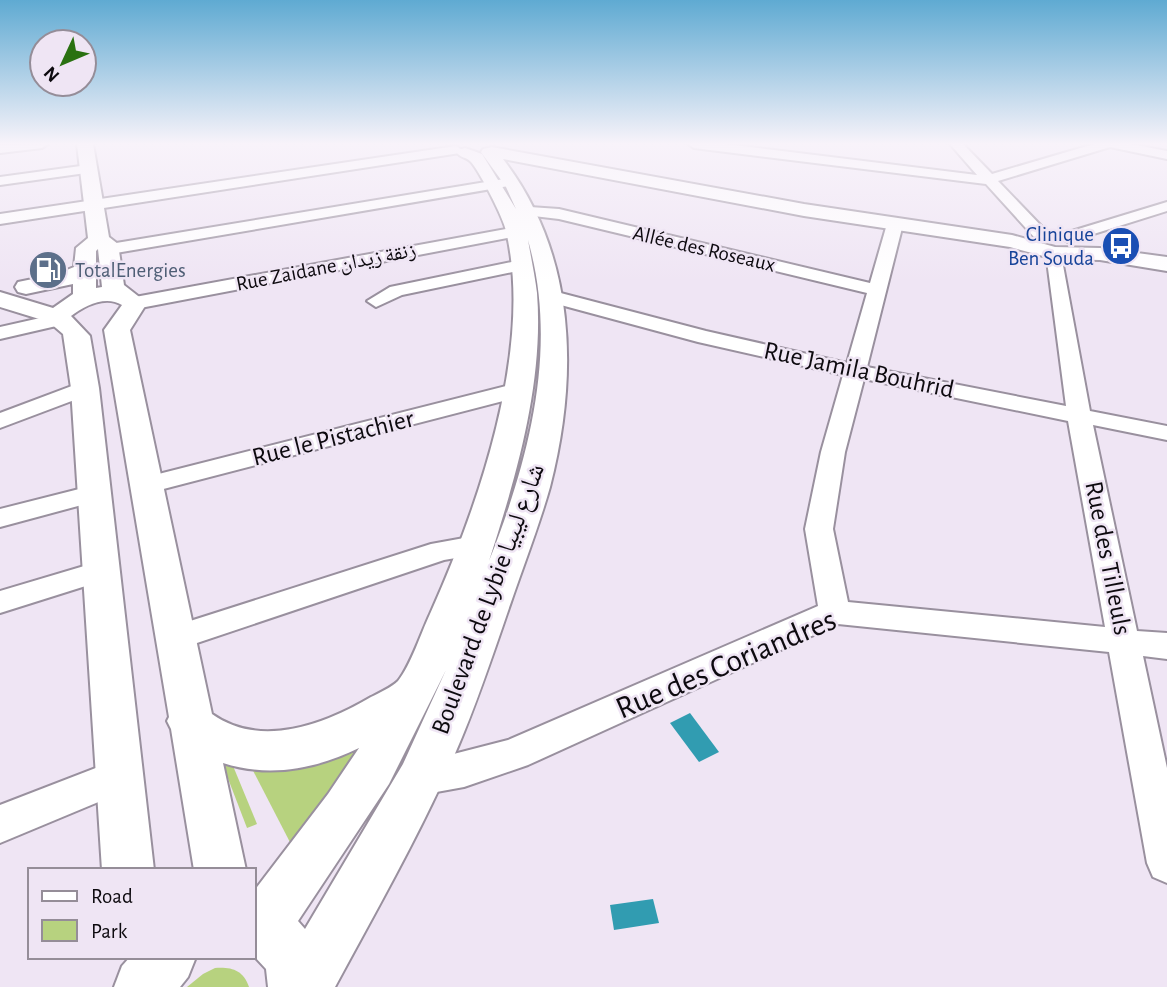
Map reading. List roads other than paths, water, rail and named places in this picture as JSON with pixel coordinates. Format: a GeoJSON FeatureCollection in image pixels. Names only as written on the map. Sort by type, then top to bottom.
{"type":"FeatureCollection","features":[{"type":"Feature","properties":{"kind":"main road"},"geometry":{"type":"LineString","coordinates":[[91,190],[113,286],[128,305]]}},
{"type":"Feature","properties":{"kind":"main road","name":"Boulevard de Lybie شارع ليبيا"},"geometry":{"type":"LineString","coordinates":[[256,928],[344,814],[373,768],[413,693],[455,602],[494,492],[518,390],[523,332],[523,236],[499,190]]}},
{"type":"Feature","properties":{"kind":"main road"},"geometry":{"type":"LineString","coordinates":[[725,190],[895,224],[1167,256]]}},
{"type":"Feature","properties":{"kind":"main road"},"geometry":{"type":"LineString","coordinates":[[736,190],[1167,264]]}},
{"type":"Feature","properties":{"kind":"main road","name":"Boulevard de Lybie شارع ليبيا"},"geometry":{"type":"LineString","coordinates":[[304,987],[420,778],[461,686],[538,470],[551,384],[553,297],[537,228],[523,236]]}},
{"type":"Feature","properties":{"kind":"main road"},"geometry":{"type":"LineString","coordinates":[[104,245],[86,248],[86,270],[69,312],[77,337],[85,388],[128,868]]}},
{"type":"Feature","properties":{"kind":"main road"},"geometry":{"type":"LineString","coordinates":[[26,287],[63,280],[86,270]]}},
{"type":"Feature","properties":{"kind":"main road"},"geometry":{"type":"LineString","coordinates":[[0,281],[26,287],[95,326],[128,305]]}},
{"type":"Feature","properties":{"kind":"main road"},"geometry":{"type":"LineString","coordinates":[[0,299],[69,312]]}},
{"type":"Feature","properties":{"kind":"main road"},"geometry":{"type":"LineString","coordinates":[[128,305],[117,330],[148,485],[173,639],[220,868]]}},
{"type":"Feature","properties":{"kind":"main road"},"geometry":{"type":"LineString","coordinates":[[190,721],[209,737],[230,747],[269,752],[295,751],[336,739],[413,693]]}},
{"type":"Feature","properties":{"kind":"main road"},"geometry":{"type":"LineString","coordinates":[[256,928],[282,943],[290,954],[297,987]]}},
{"type":"Feature","properties":{"kind":"main road"},"geometry":{"type":"LineString","coordinates":[[139,959],[144,987]]}},
{"type":"Feature","properties":{"kind":"main road"},"geometry":{"type":"LineString","coordinates":[[144,987],[166,959]]}},
{"type":"Feature","properties":{"kind":"street"},"geometry":{"type":"LineString","coordinates":[[0,219],[212,190]]}},
{"type":"Feature","properties":{"kind":"street"},"geometry":{"type":"LineString","coordinates":[[104,245],[337,190]]}},
{"type":"Feature","properties":{"kind":"street"},"geometry":{"type":"LineString","coordinates":[[999,190],[1054,243],[1167,206]]}},
{"type":"Feature","properties":{"kind":"street","name":"Allée des Roseaux"},"geometry":{"type":"LineString","coordinates":[[376,301],[523,236],[559,215],[876,290]]}},
{"type":"Feature","properties":{"kind":"street"},"geometry":{"type":"LineString","coordinates":[[835,611],[819,529],[833,452],[895,224]]}},
{"type":"Feature","properties":{"kind":"street","name":"Rue Zaidane زنقة زيدان"},"geometry":{"type":"LineString","coordinates":[[128,305],[523,236]]}},
{"type":"Feature","properties":{"kind":"street","name":"Rue des Tilleuls"},"geometry":{"type":"LineString","coordinates":[[1054,243],[1079,415],[1167,863]]}},
{"type":"Feature","properties":{"kind":"street","name":"Rue Jamila Bouhrid"},"geometry":{"type":"LineString","coordinates":[[553,297],[659,328],[855,371],[1167,433]]}},
{"type":"Feature","properties":{"kind":"street"},"geometry":{"type":"LineString","coordinates":[[0,333],[69,312]]}},
{"type":"Feature","properties":{"kind":"street"},"geometry":{"type":"LineString","coordinates":[[0,421],[85,388]]}},
{"type":"Feature","properties":{"kind":"street","name":"Rue le Pistachier"},"geometry":{"type":"LineString","coordinates":[[148,485],[518,390]]}},
{"type":"Feature","properties":{"kind":"street"},"geometry":{"type":"LineString","coordinates":[[0,518],[94,493]]}},
{"type":"Feature","properties":{"kind":"street"},"geometry":{"type":"LineString","coordinates":[[173,639],[441,551],[475,546]]}},
{"type":"Feature","properties":{"kind":"street"},"geometry":{"type":"LineString","coordinates":[[0,602],[101,571]]}},
{"type":"Feature","properties":{"kind":"street","name":"Rue des Coriandres"},"geometry":{"type":"LineString","coordinates":[[420,778],[464,770],[515,754],[835,611],[1167,646]]}},
{"type":"Feature","properties":{"kind":"street"},"geometry":{"type":"LineString","coordinates":[[0,824],[119,776]]}},
{"type":"Feature","properties":{"kind":"water"},"geometry":{"type":"Polygon","coordinates":[[[690,713],[719,752],[699,762],[670,723],[690,713]]]}},
{"type":"Feature","properties":{"kind":"water"},"geometry":{"type":"Polygon","coordinates":[[[653,899],[659,923],[614,930],[610,905],[653,899]]]}},
{"type":"Feature","properties":{"kind":"place","name":"Clinique Ben Souda"},"geometry":{"type":"Point","coordinates":[1121,246]}},
{"type":"Feature","properties":{"kind":"place","name":"TotalEnergies"},"geometry":{"type":"Point","coordinates":[48,270]}}]}
